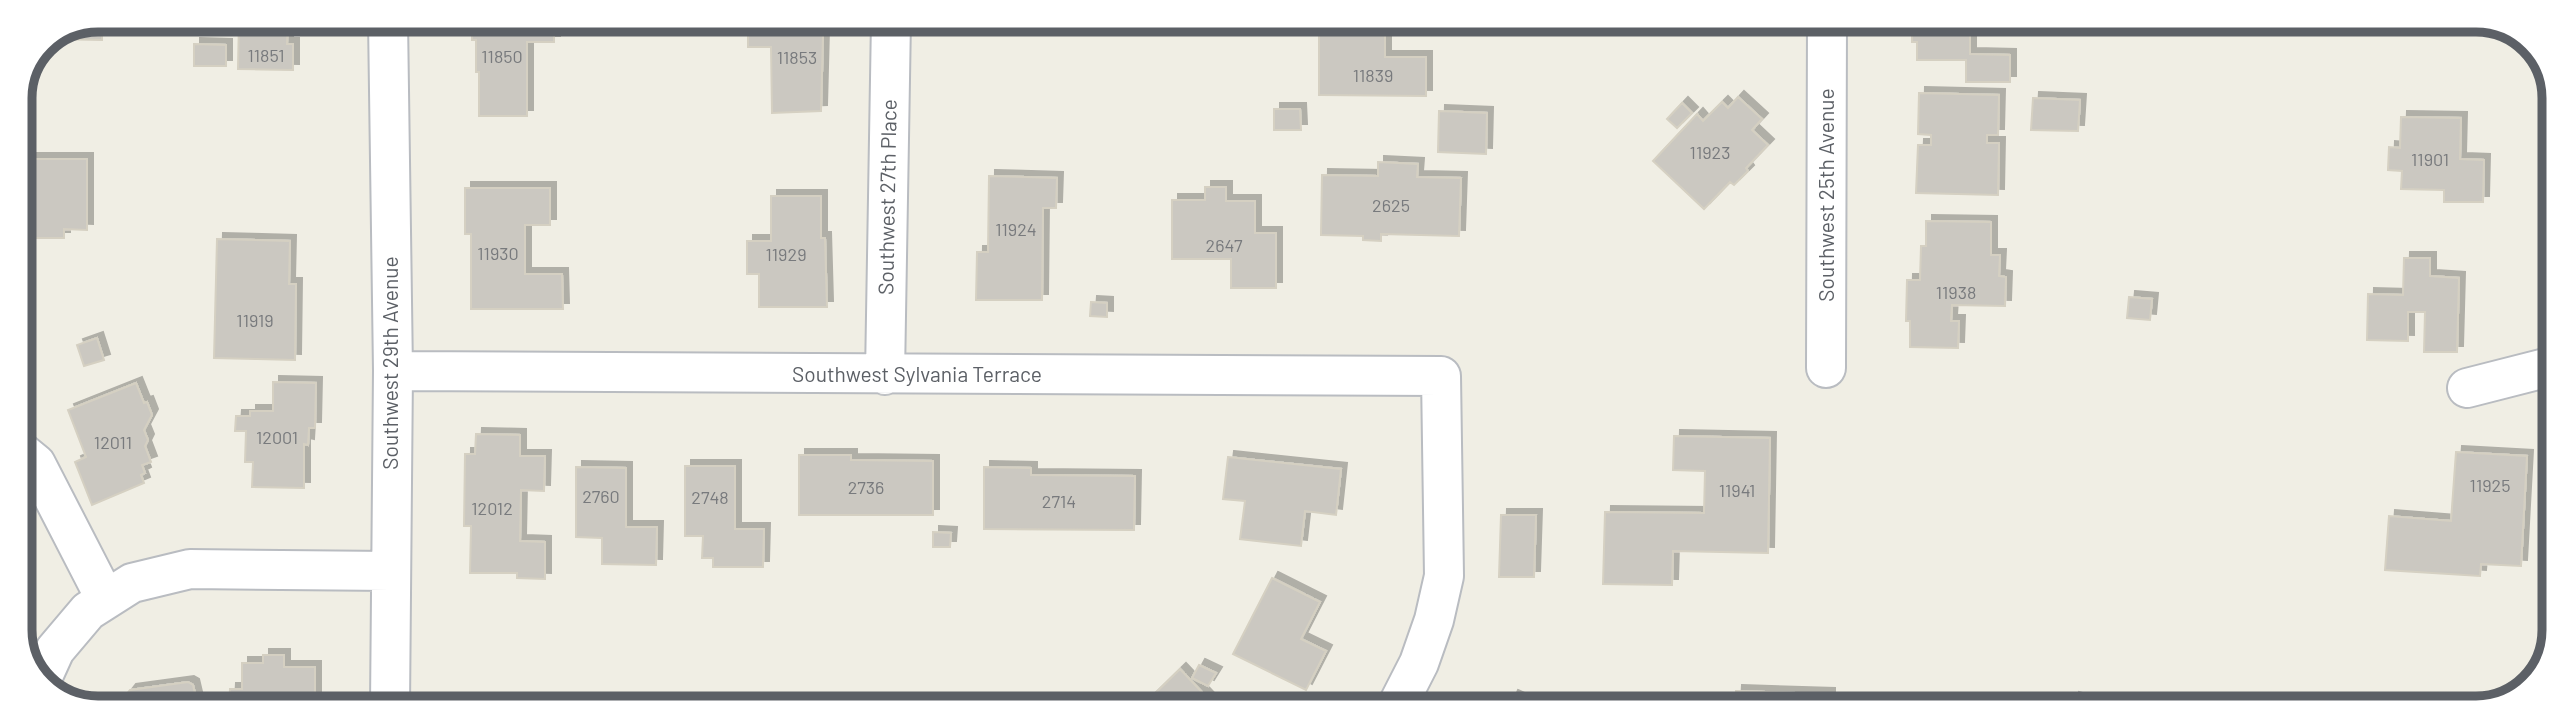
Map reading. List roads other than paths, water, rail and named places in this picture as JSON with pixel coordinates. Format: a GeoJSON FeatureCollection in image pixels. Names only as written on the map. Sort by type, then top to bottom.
{"type":"FeatureCollection","features":[{"type":"Feature","properties":{"kind":"street","name":"Southwest 29th Avenue"},"geometry":{"type":"LineString","coordinates":[[388,32],[393,371],[390,696]]}},
{"type":"Feature","properties":{"kind":"street","name":"Southwest 27th Place"},"geometry":{"type":"LineString","coordinates":[[885,375],[891,32]]}},
{"type":"Feature","properties":{"kind":"street","name":"Southwest 25th Avenue"},"geometry":{"type":"LineString","coordinates":[[1826,368],[1827,32]]}},
{"type":"Feature","properties":{"kind":"street"},"geometry":{"type":"LineString","coordinates":[[2467,388],[2542,369]]}},
{"type":"Feature","properties":{"kind":"street","name":"Southwest Sylvania Terrace"},"geometry":{"type":"LineString","coordinates":[[393,371],[1441,376],[1444,576],[1434,620],[1419,663],[1402,696]]}},
{"type":"Feature","properties":{"kind":"street"},"geometry":{"type":"LineString","coordinates":[[32,461],[105,598]]}},
{"type":"Feature","properties":{"kind":"street"},"geometry":{"type":"LineString","coordinates":[[45,670],[55,650],[88,611],[132,583],[190,569],[390,571]]}}]}
